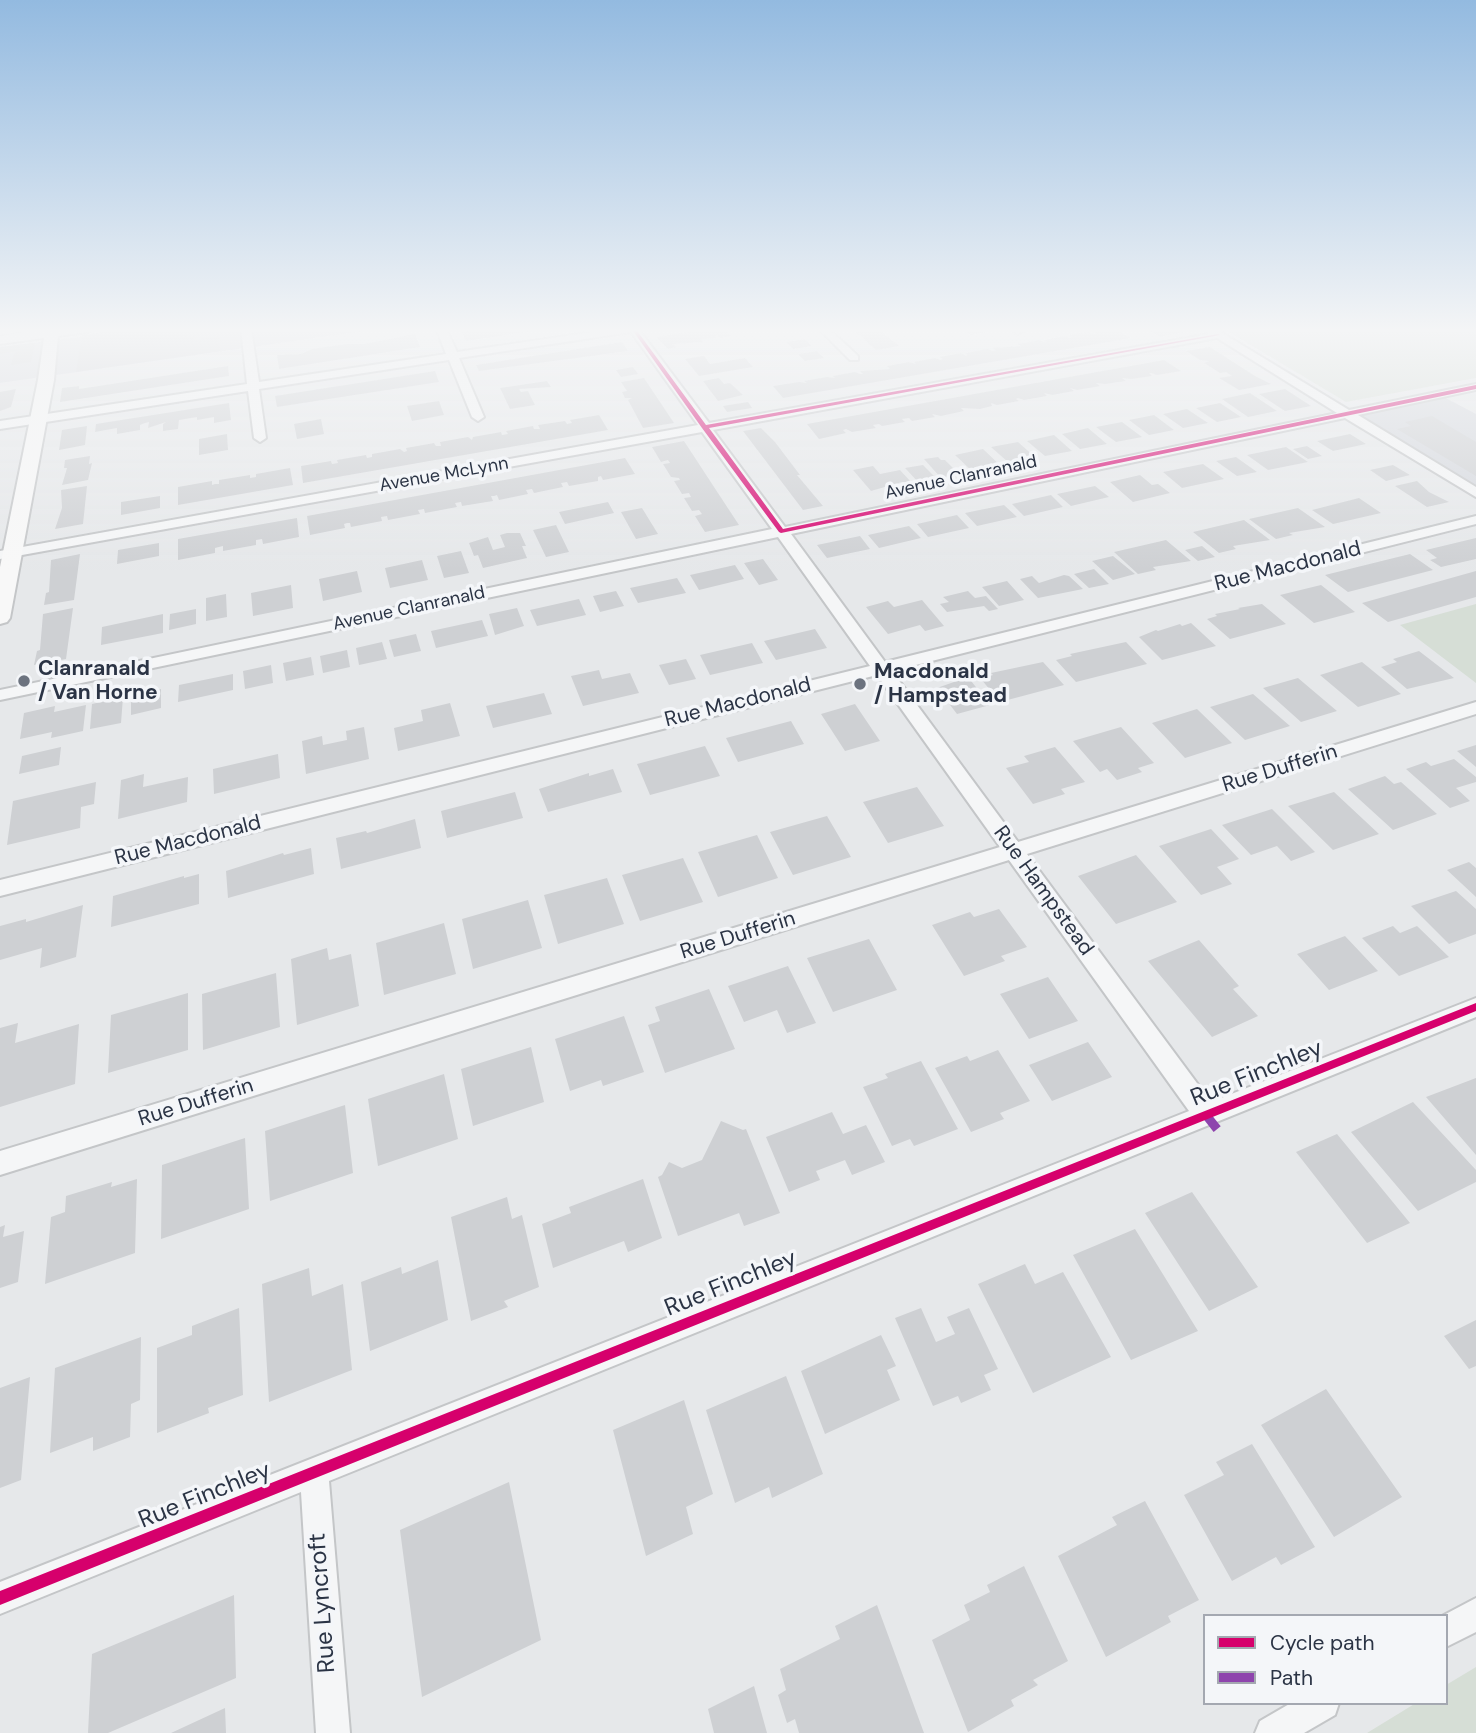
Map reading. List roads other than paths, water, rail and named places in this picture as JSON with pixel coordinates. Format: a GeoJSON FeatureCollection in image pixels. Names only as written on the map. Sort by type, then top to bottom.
{"type":"FeatureCollection","features":[{"type":"Feature","properties":{"kind":"main road"},"geometry":{"type":"LineString","coordinates":[[0,618],[7,554],[40,409]]}},
{"type":"Feature","properties":{"kind":"street"},"geometry":{"type":"LineString","coordinates":[[0,425],[106,409]]}},
{"type":"Feature","properties":{"kind":"street"},"geometry":{"type":"LineString","coordinates":[[256,409],[260,438]]}},
{"type":"Feature","properties":{"kind":"street"},"geometry":{"type":"LineString","coordinates":[[475,409],[478,417]]}},
{"type":"Feature","properties":{"kind":"street","name":"Rue Hampstead"},"geometry":{"type":"LineString","coordinates":[[691,409],[1206,1115]]}},
{"type":"Feature","properties":{"kind":"street","name":"Avenue McLynn"},"geometry":{"type":"LineString","coordinates":[[7,554],[805,409]]}},
{"type":"Feature","properties":{"kind":"street"},"geometry":{"type":"LineString","coordinates":[[1339,409],[1476,493]]}},
{"type":"Feature","properties":{"kind":"street","name":"Avenue Clanranald"},"geometry":{"type":"LineString","coordinates":[[0,695],[1371,409]]}},
{"type":"Feature","properties":{"kind":"street","name":"Rue Macdonald"},"geometry":{"type":"LineString","coordinates":[[0,888],[1476,520]]}},
{"type":"Feature","properties":{"kind":"street","name":"Rue Dufferin"},"geometry":{"type":"LineString","coordinates":[[0,1163],[1476,708]]}},
{"type":"Feature","properties":{"kind":"street","name":"Rue Finchley"},"geometry":{"type":"LineString","coordinates":[[0,1598],[1476,1007]]}},
{"type":"Feature","properties":{"kind":"street","name":"Rue Lyncroft"},"geometry":{"type":"LineString","coordinates":[[314,1473],[332,1733]]}},
{"type":"Feature","properties":{"kind":"street"},"geometry":{"type":"LineString","coordinates":[[1448,1630],[1476,1614]]}},
{"type":"Feature","properties":{"kind":"street"},"geometry":{"type":"LineString","coordinates":[[1272,1733],[1320,1705]]}},
{"type":"Feature","properties":{"kind":"place","name":"Clanranald / Van Horne"},"geometry":{"type":"Point","coordinates":[24,681]}},
{"type":"Feature","properties":{"kind":"place","name":"Macdonald / Hampstead"},"geometry":{"type":"Point","coordinates":[860,684]}}]}
